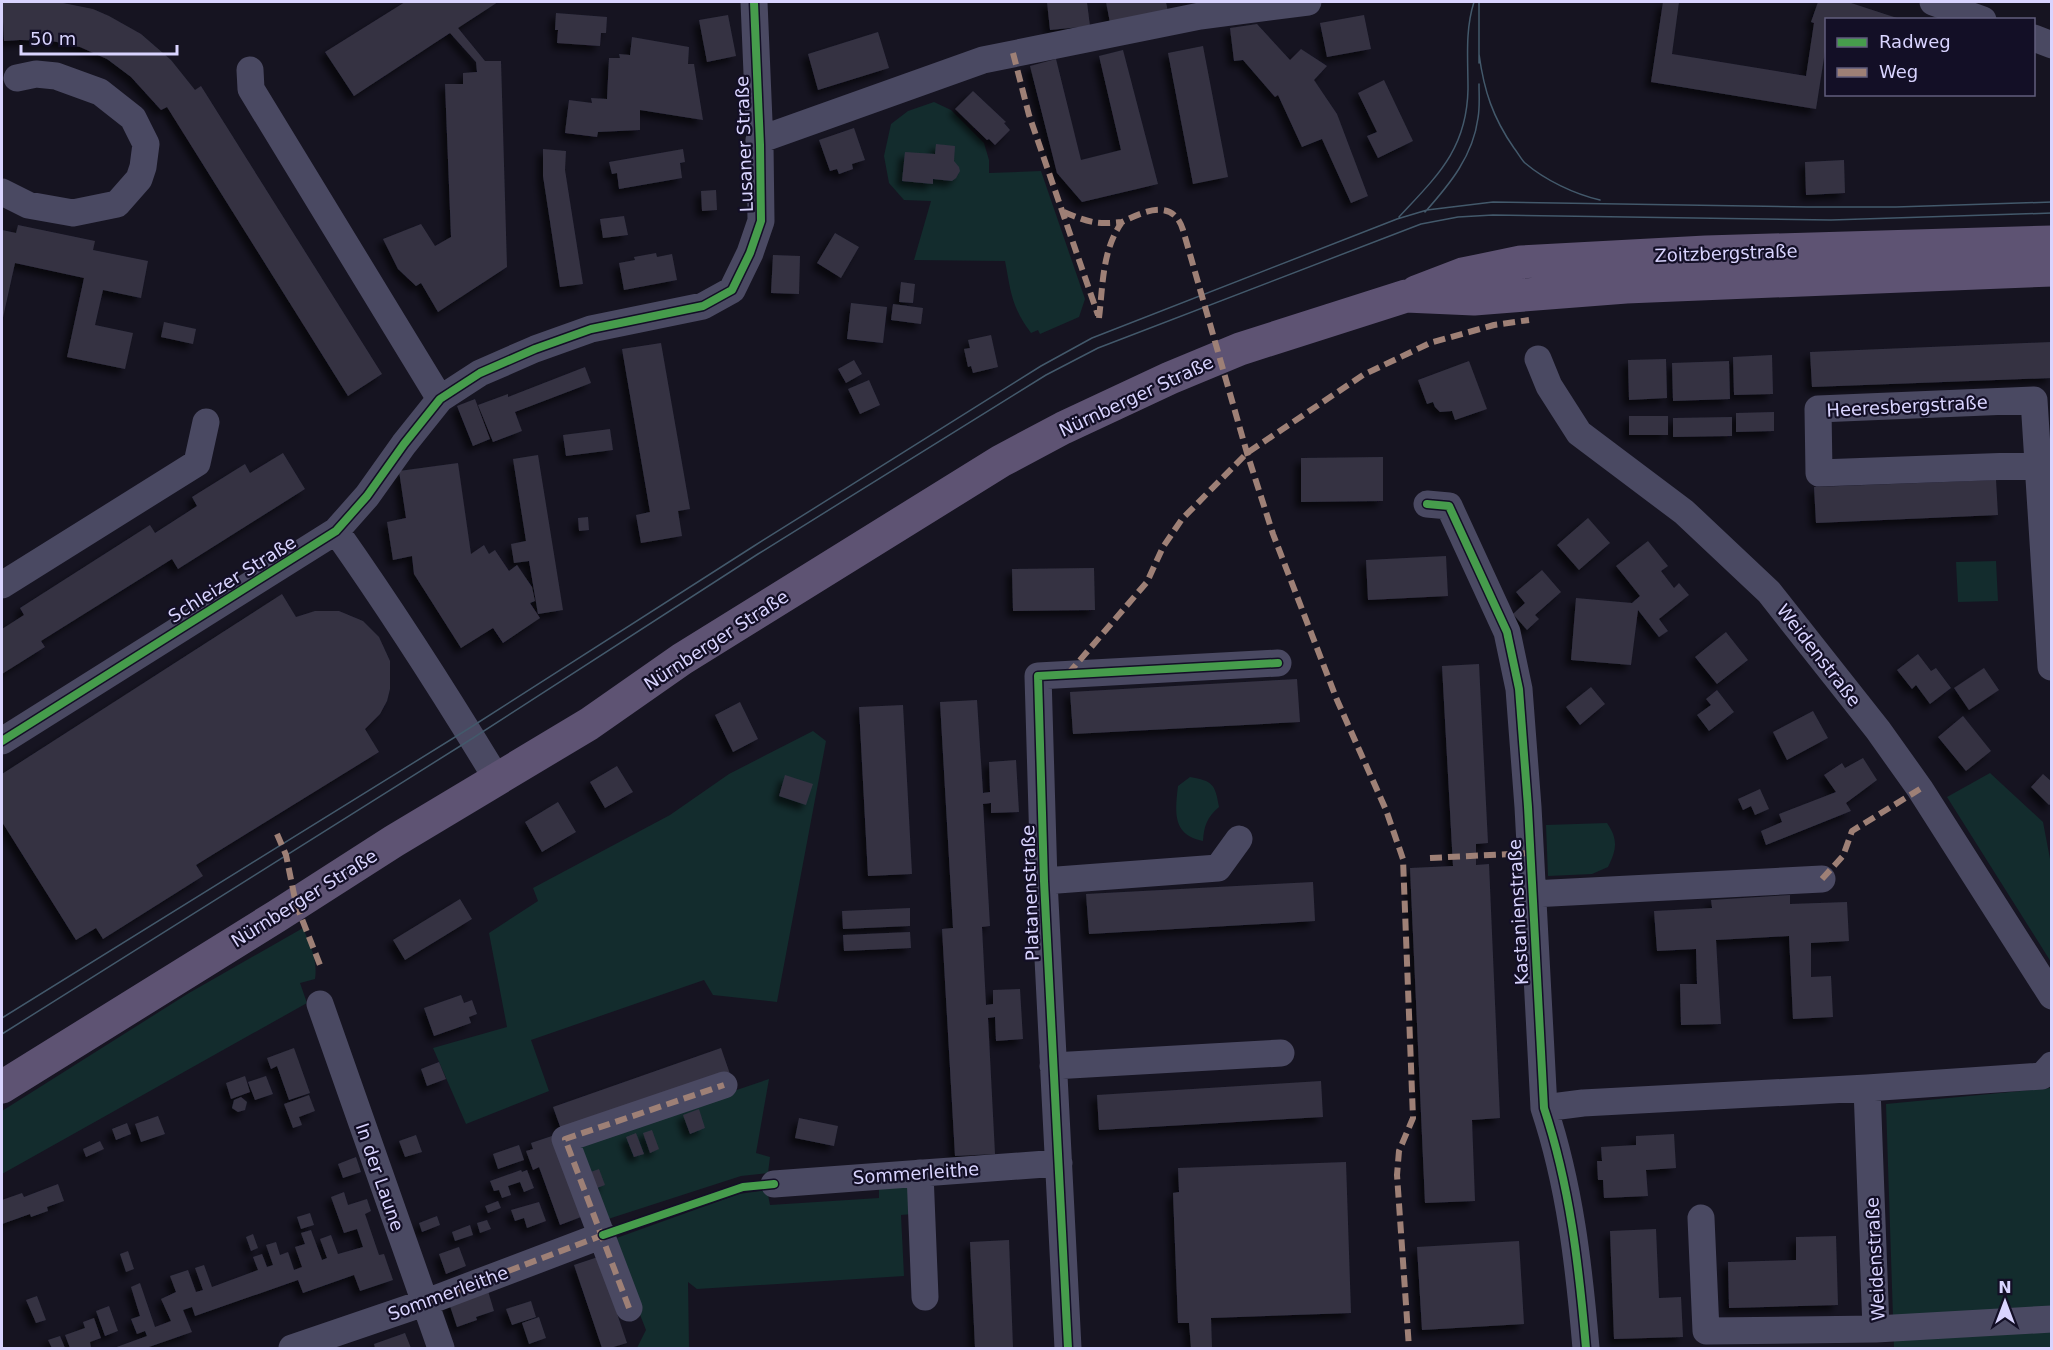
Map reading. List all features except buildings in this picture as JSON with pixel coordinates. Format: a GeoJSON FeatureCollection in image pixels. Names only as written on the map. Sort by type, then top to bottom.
{"type":"FeatureCollection","features":[{"type":"Feature","properties":{"kind":"main road","name":"Zoitzbergstraße"},"geometry":{"type":"LineString","coordinates":[[1406,296],[1462,274],[1521,262],[1706,252],[2052,242]]}},
{"type":"Feature","properties":{"kind":"main road","name":"Zoitzbergstraße"},"geometry":{"type":"LineString","coordinates":[[1474,299],[1626,287],[2052,270]]}},
{"type":"Feature","properties":{"kind":"main road","name":"Nürnberger Straße"},"geometry":{"type":"LineString","coordinates":[[2,1087],[394,841],[589,724],[682,659],[1001,461],[1170,378],[1240,349],[1406,296],[1474,299]]}},
{"type":"Feature","properties":{"kind":"street","name":"Lusaner Straße"},"geometry":{"type":"LineString","coordinates":[[440,399],[480,373],[535,349],[591,329],[703,306],[732,290],[750,253],[761,221],[754,2]]}},
{"type":"Feature","properties":{"kind":"street","name":"Lusaner Straße"},"geometry":{"type":"LineString","coordinates":[[759,140],[983,60],[1200,16],[1308,2]]}},
{"type":"Feature","properties":{"kind":"street"},"geometry":{"type":"LineString","coordinates":[[1933,2],[1977,18]]}},
{"type":"Feature","properties":{"kind":"street"},"geometry":{"type":"LineString","coordinates":[[2035,38],[2052,45]]}},
{"type":"Feature","properties":{"kind":"street"},"geometry":{"type":"LineString","coordinates":[[250,70],[251,89],[440,399]]}},
{"type":"Feature","properties":{"kind":"street"},"geometry":{"type":"LineString","coordinates":[[2,192],[28,205],[73,213],[117,204],[139,179],[146,144],[134,118],[100,92],[56,76],[36,74],[17,78]]}},
{"type":"Feature","properties":{"kind":"street","name":"Weidenstraße"},"geometry":{"type":"LineString","coordinates":[[1538,359],[1549,386],[1579,433],[1684,512],[1769,592],[1878,730],[1920,789],[2052,996]]}},
{"type":"Feature","properties":{"kind":"street","name":"Schleizer Straße"},"geometry":{"type":"LineString","coordinates":[[2,741],[336,531],[367,496],[440,399]]}},
{"type":"Feature","properties":{"kind":"street","name":"Heeresbergstraße"},"geometry":{"type":"LineString","coordinates":[[2038,465],[1819,473],[1818,409],[2034,400],[2052,667]]}},
{"type":"Feature","properties":{"kind":"street"},"geometry":{"type":"LineString","coordinates":[[2,585],[197,463],[206,422]]}},
{"type":"Feature","properties":{"kind":"street","name":"Kastanienstraße"},"geometry":{"type":"LineString","coordinates":[[1427,504],[1449,506],[1507,632],[1519,689],[1544,1108],[1571,1215],[1579,1262],[1586,1348]]}},
{"type":"Feature","properties":{"kind":"street"},"geometry":{"type":"LineString","coordinates":[[336,531],[456,709],[497,779]]}},
{"type":"Feature","properties":{"kind":"street","name":"Platanenstraße"},"geometry":{"type":"LineString","coordinates":[[1068,1348],[1044,881],[1038,676],[1278,663]]}},
{"type":"Feature","properties":{"kind":"street","name":"Platanenstraße"},"geometry":{"type":"LineString","coordinates":[[1044,881],[1218,868],[1239,839]]}},
{"type":"Feature","properties":{"kind":"street","name":"Kastanienstraße"},"geometry":{"type":"LineString","coordinates":[[1532,894],[1822,879]]}},
{"type":"Feature","properties":{"kind":"street","name":"In der Laune"},"geometry":{"type":"LineString","coordinates":[[320,1004],[441,1348]]}},
{"type":"Feature","properties":{"kind":"street"},"geometry":{"type":"LineString","coordinates":[[1053,1066],[1281,1053]]}},
{"type":"Feature","properties":{"kind":"street"},"geometry":{"type":"LineString","coordinates":[[1544,1108],[1583,1103],[2048,1076]]}},
{"type":"Feature","properties":{"kind":"street"},"geometry":{"type":"LineString","coordinates":[[629,1308],[565,1139],[724,1085]]}},
{"type":"Feature","properties":{"kind":"street","name":"Weidenstraße"},"geometry":{"type":"LineString","coordinates":[[1867,1088],[1876,1329],[2052,1319]]}},
{"type":"Feature","properties":{"kind":"street","name":"Sommerleithe"},"geometry":{"type":"LineString","coordinates":[[774,1184],[1059,1163]]}},
{"type":"Feature","properties":{"kind":"street"},"geometry":{"type":"LineString","coordinates":[[920,1173],[925,1297]]}},
{"type":"Feature","properties":{"kind":"street"},"geometry":{"type":"LineString","coordinates":[[1701,1218],[1706,1332],[1876,1329]]}},
{"type":"Feature","properties":{"kind":"street","name":"Sommerleithe"},"geometry":{"type":"LineString","coordinates":[[292,1348],[424,1303],[603,1235]]}},
{"type":"Feature","properties":{"kind":"green space"},"geometry":{"type":"Polygon","coordinates":[[[934,102],[951,110],[984,143],[989,160],[989,173],[1041,171],[1085,299],[1079,317],[1040,334],[1038,330],[1031,333],[1016,307],[1005,261],[914,260],[931,201],[904,200],[889,183],[884,156],[891,124],[908,111],[934,102]]]}},
{"type":"Feature","properties":{"kind":"green space"},"geometry":{"type":"Polygon","coordinates":[[[1996,561],[1998,601],[1958,602],[1956,562],[1996,561]]]}},
{"type":"Feature","properties":{"kind":"green space"},"geometry":{"type":"Polygon","coordinates":[[[813,731],[826,741],[777,1002],[713,995],[704,980],[531,1040],[549,1091],[466,1124],[433,1048],[507,1027],[489,933],[538,901],[533,888],[670,815],[729,774],[813,731]]]}},
{"type":"Feature","properties":{"kind":"green space"},"geometry":{"type":"Polygon","coordinates":[[[1990,773],[2043,822],[2051,864],[2051,962],[1947,797],[1990,773]]]}},
{"type":"Feature","properties":{"kind":"green space"},"geometry":{"type":"Polygon","coordinates":[[[1190,777],[1204,780],[1212,785],[1218,799],[1219,807],[1207,822],[1203,841],[1186,834],[1181,828],[1176,813],[1178,786],[1190,777]]]}},
{"type":"Feature","properties":{"kind":"green space"},"geometry":{"type":"Polygon","coordinates":[[[1607,823],[1615,839],[1613,855],[1608,867],[1592,874],[1548,876],[1546,825],[1607,823]]]}},
{"type":"Feature","properties":{"kind":"green space"},"geometry":{"type":"Polygon","coordinates":[[[303,928],[315,965],[315,979],[300,983],[307,1003],[2,1174],[2,1111],[189,993],[303,928]]]}},
{"type":"Feature","properties":{"kind":"green space"},"geometry":{"type":"Polygon","coordinates":[[[769,1079],[756,1153],[770,1157],[768,1173],[741,1176],[605,1220],[577,1144],[769,1079]]]}},
{"type":"Feature","properties":{"kind":"green space"},"geometry":{"type":"Polygon","coordinates":[[[2051,1088],[2051,1348],[1894,1348],[1886,1104],[2051,1088]]]}},
{"type":"Feature","properties":{"kind":"green space"},"geometry":{"type":"Polygon","coordinates":[[[909,1184],[913,1214],[901,1215],[904,1276],[697,1289],[688,1282],[689,1348],[637,1348],[646,1330],[611,1240],[739,1194],[767,1190],[770,1205],[879,1198],[879,1185],[909,1184]]]}},
{"type":"Feature","properties":{"kind":"tram line"},"geometry":{"type":"LineString","coordinates":[[1399,217],[1437,174],[1456,145],[1462,129],[1468,89],[1468,34],[1474,2]]}},
{"type":"Feature","properties":{"kind":"tram line"},"geometry":{"type":"LineString","coordinates":[[1479,2],[1479,63]]}},
{"type":"Feature","properties":{"kind":"tram line"},"geometry":{"type":"LineString","coordinates":[[1479,54],[1487,92],[1495,115],[1524,161],[1560,186],[1600,200]]}},
{"type":"Feature","properties":{"kind":"tram line"},"geometry":{"type":"LineString","coordinates":[[1425,212],[1443,191],[1466,157],[1479,114],[1479,84]]}},
{"type":"Feature","properties":{"kind":"tram line"},"geometry":{"type":"LineString","coordinates":[[2,1018],[468,729],[1041,366],[1092,338],[1397,219],[1427,210],[1493,202],[1807,207]]}},
{"type":"Feature","properties":{"kind":"tram line"},"geometry":{"type":"LineString","coordinates":[[1800,207],[1896,207],[2052,202]]}},
{"type":"Feature","properties":{"kind":"tram line"},"geometry":{"type":"LineString","coordinates":[[2,1034],[473,738],[758,554],[1046,375],[1098,348],[1421,224],[1458,217],[1493,215],[1831,220],[2052,213]]}},
{"type":"Feature","properties":{"kind":"marked path"},"geometry":{"type":"LineString","coordinates":[[1013,53],[1029,115],[1098,315]]}},
{"type":"Feature","properties":{"kind":"marked path"},"geometry":{"type":"LineString","coordinates":[[1099,318],[1107,256],[1115,233],[1122,222],[1149,211],[1165,211],[1172,214],[1183,230],[1247,453],[1273,534],[1337,700],[1386,810],[1403,859],[1413,1118],[1399,1151],[1397,1175],[1409,1348]]}},
{"type":"Feature","properties":{"kind":"marked path"},"geometry":{"type":"LineString","coordinates":[[1064,212],[1092,222],[1122,222]]}},
{"type":"Feature","properties":{"kind":"marked path"},"geometry":{"type":"LineString","coordinates":[[1068,674],[1147,582],[1163,547],[1182,519],[1247,453],[1363,375],[1430,343],[1494,325],[1529,320]]}},
{"type":"Feature","properties":{"kind":"marked path"},"geometry":{"type":"LineString","coordinates":[[1822,879],[1843,856],[1852,831],[1920,789]]}},
{"type":"Feature","properties":{"kind":"marked path"},"geometry":{"type":"LineString","coordinates":[[277,834],[286,855],[296,904],[322,970]]}},
{"type":"Feature","properties":{"kind":"marked path"},"geometry":{"type":"LineString","coordinates":[[1430,858],[1530,853]]}},
{"type":"Feature","properties":{"kind":"marked path"},"geometry":{"type":"LineString","coordinates":[[629,1308],[565,1139],[724,1085]]}},
{"type":"Feature","properties":{"kind":"marked path"},"geometry":{"type":"LineString","coordinates":[[424,1303],[603,1235]]}},
{"type":"Feature","properties":{"kind":"cycle path"},"geometry":{"type":"LineString","coordinates":[[2,741],[336,531],[367,496],[440,399],[480,373],[535,349],[591,329],[703,306],[732,290],[750,253],[761,221],[754,2]]}},
{"type":"Feature","properties":{"kind":"cycle path"},"geometry":{"type":"LineString","coordinates":[[1427,504],[1449,506],[1507,632],[1519,689],[1528,807],[1544,1108],[1567,1197],[1586,1348]]}},
{"type":"Feature","properties":{"kind":"cycle path"},"geometry":{"type":"LineString","coordinates":[[1068,1348],[1044,881],[1038,676],[1278,663]]}},
{"type":"Feature","properties":{"kind":"cycle path"},"geometry":{"type":"LineString","coordinates":[[603,1235],[743,1187],[774,1184]]}}]}
